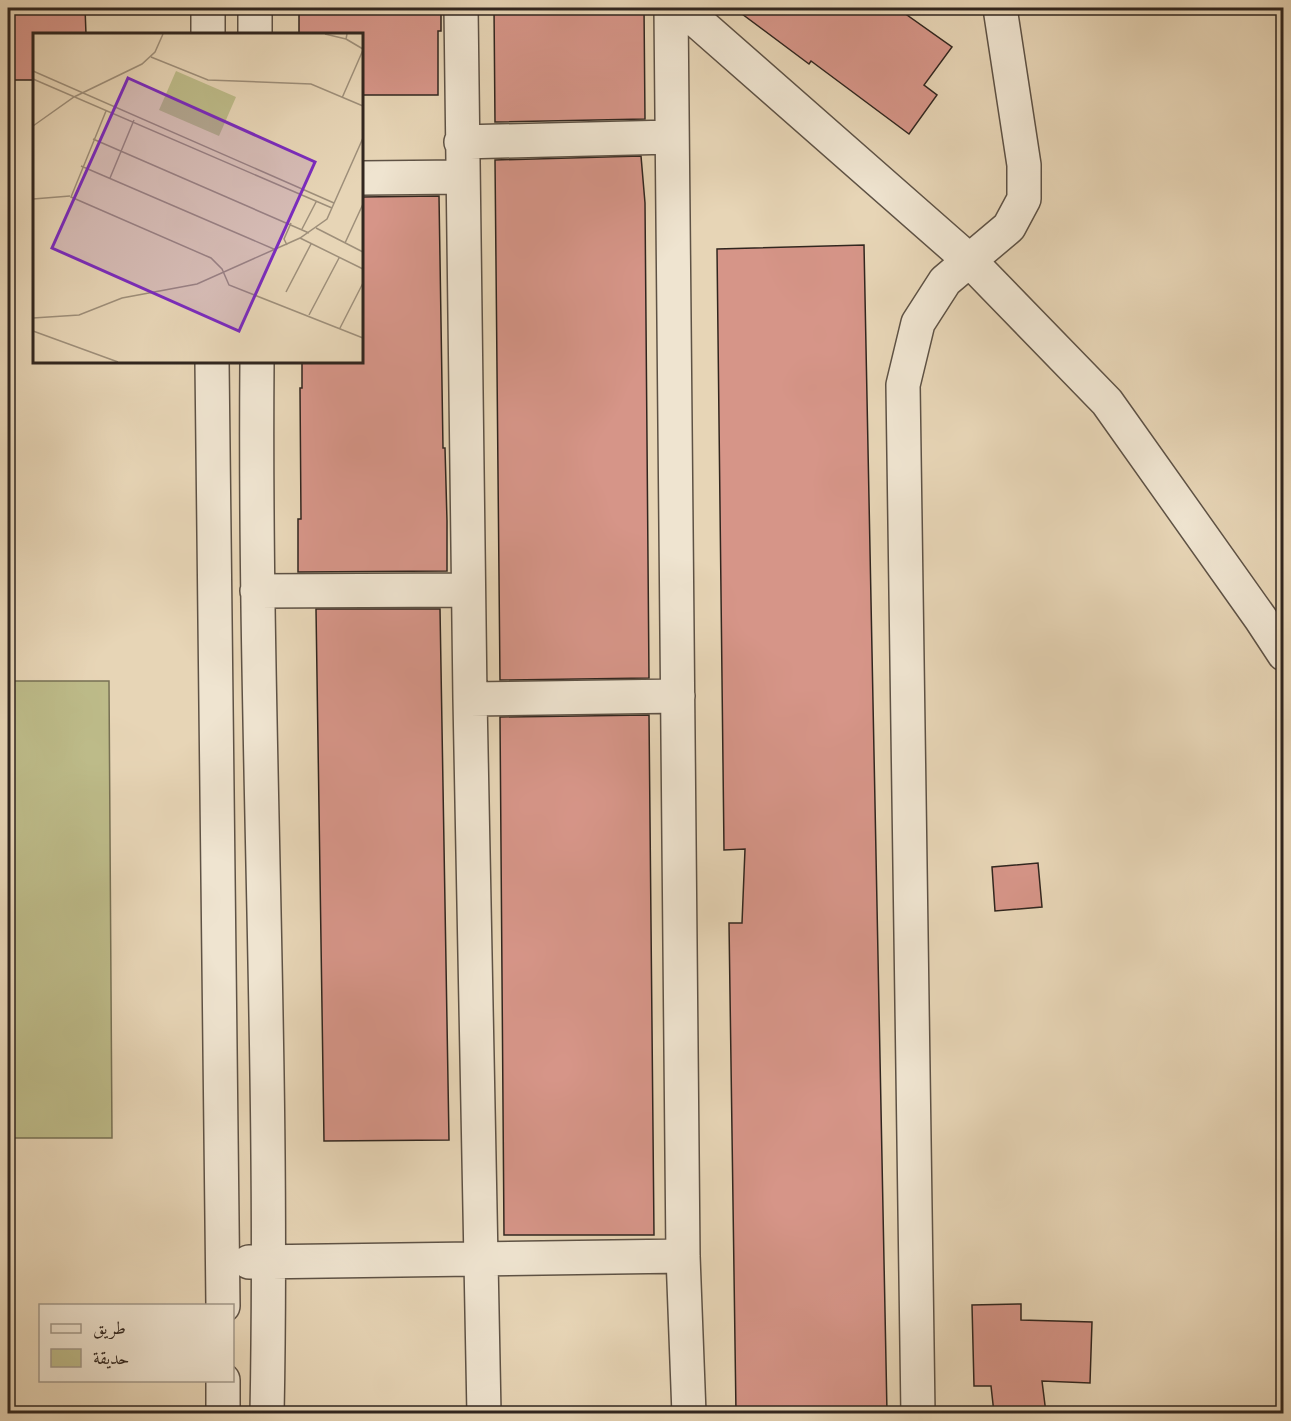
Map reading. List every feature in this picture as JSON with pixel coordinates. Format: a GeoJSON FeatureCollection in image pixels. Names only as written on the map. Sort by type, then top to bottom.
{"type":"FeatureCollection","features":[{"type":"Feature","properties":{"kind":"street"},"geometry":{"type":"LineString","coordinates":[[208,8],[208,33]]}},
{"type":"Feature","properties":{"kind":"street"},"geometry":{"type":"LineString","coordinates":[[255,8],[255,33]]}},
{"type":"Feature","properties":{"kind":"street"},"geometry":{"type":"LineString","coordinates":[[461,8],[468,590],[484,1413]]}},
{"type":"Feature","properties":{"kind":"street"},"geometry":{"type":"LineString","coordinates":[[671,8],[684,1256],[689,1413]]}},
{"type":"Feature","properties":{"kind":"street"},"geometry":{"type":"LineString","coordinates":[[682,8],[970,261],[1107,402],[1284,654]]}},
{"type":"Feature","properties":{"kind":"street"},"geometry":{"type":"LineString","coordinates":[[918,1413],[903,385],[918,323],[945,281],[1009,227],[1024,199],[1024,165],[1000,8]]}},
{"type":"Feature","properties":{"kind":"street"},"geometry":{"type":"LineString","coordinates":[[461,142],[672,137]]}},
{"type":"Feature","properties":{"kind":"street"},"geometry":{"type":"LineString","coordinates":[[363,178],[462,177]]}},
{"type":"Feature","properties":{"kind":"street"},"geometry":{"type":"LineString","coordinates":[[212,363],[223,1304]]}},
{"type":"Feature","properties":{"kind":"street"},"geometry":{"type":"LineString","coordinates":[[257,363],[257,591],[270,1262],[267,1413]]}},
{"type":"Feature","properties":{"kind":"street"},"geometry":{"type":"LineString","coordinates":[[257,591],[468,590]]}},
{"type":"Feature","properties":{"kind":"street"},"geometry":{"type":"LineString","coordinates":[[470,699],[678,696]]}},
{"type":"Feature","properties":{"kind":"street"},"geometry":{"type":"LineString","coordinates":[[223,1263],[684,1256]]}},
{"type":"Feature","properties":{"kind":"street"},"geometry":{"type":"LineString","coordinates":[[223,1382],[223,1413]]}},
{"type":"Feature","properties":{"kind":"green space"},"geometry":{"type":"Polygon","coordinates":[[[8,681],[109,681],[112,1138],[8,1138],[8,681]]]}},
{"type":"Feature","properties":{"kind":"building"},"geometry":{"type":"Polygon","coordinates":[[[8,8],[85,8],[86,33],[33,33],[33,80],[8,80],[8,8]]]}},
{"type":"Feature","properties":{"kind":"building"},"geometry":{"type":"Polygon","coordinates":[[[299,8],[441,8],[441,31],[438,31],[438,95],[363,95],[363,33],[299,33],[299,8]]]}},
{"type":"Feature","properties":{"kind":"building"},"geometry":{"type":"Polygon","coordinates":[[[494,8],[644,8],[645,119],[495,122],[494,8]]]}},
{"type":"Feature","properties":{"kind":"building"},"geometry":{"type":"Polygon","coordinates":[[[734,8],[897,8],[952,47],[924,85],[937,95],[909,134],[811,61],[809,64],[734,8]]]}},
{"type":"Feature","properties":{"kind":"building"},"geometry":{"type":"Polygon","coordinates":[[[641,156],[645,203],[649,678],[500,680],[495,160],[641,156]]]}},
{"type":"Feature","properties":{"kind":"building"},"geometry":{"type":"Polygon","coordinates":[[[439,196],[447,571],[298,572],[298,519],[301,519],[300,388],[302,388],[302,363],[363,363],[363,197],[439,196]]]}},
{"type":"Feature","properties":{"kind":"building"},"geometry":{"type":"Polygon","coordinates":[[[864,245],[887,1413],[736,1413],[729,923],[742,923],[745,849],[724,850],[717,249],[864,245]]]}},
{"type":"Feature","properties":{"kind":"building"},"geometry":{"type":"Polygon","coordinates":[[[316,609],[440,609],[449,1140],[324,1141],[316,609]]]}},
{"type":"Feature","properties":{"kind":"building"},"geometry":{"type":"Polygon","coordinates":[[[649,715],[654,1235],[504,1235],[500,717],[649,715]]]}},
{"type":"Feature","properties":{"kind":"building"},"geometry":{"type":"Polygon","coordinates":[[[1038,863],[1042,907],[995,911],[992,867],[1038,863]]]}},
{"type":"Feature","properties":{"kind":"building"},"geometry":{"type":"Polygon","coordinates":[[[1021,1304],[1021,1320],[1092,1322],[1090,1383],[1042,1381],[1046,1413],[994,1413],[991,1386],[974,1386],[972,1305],[1021,1304]]]}}]}
